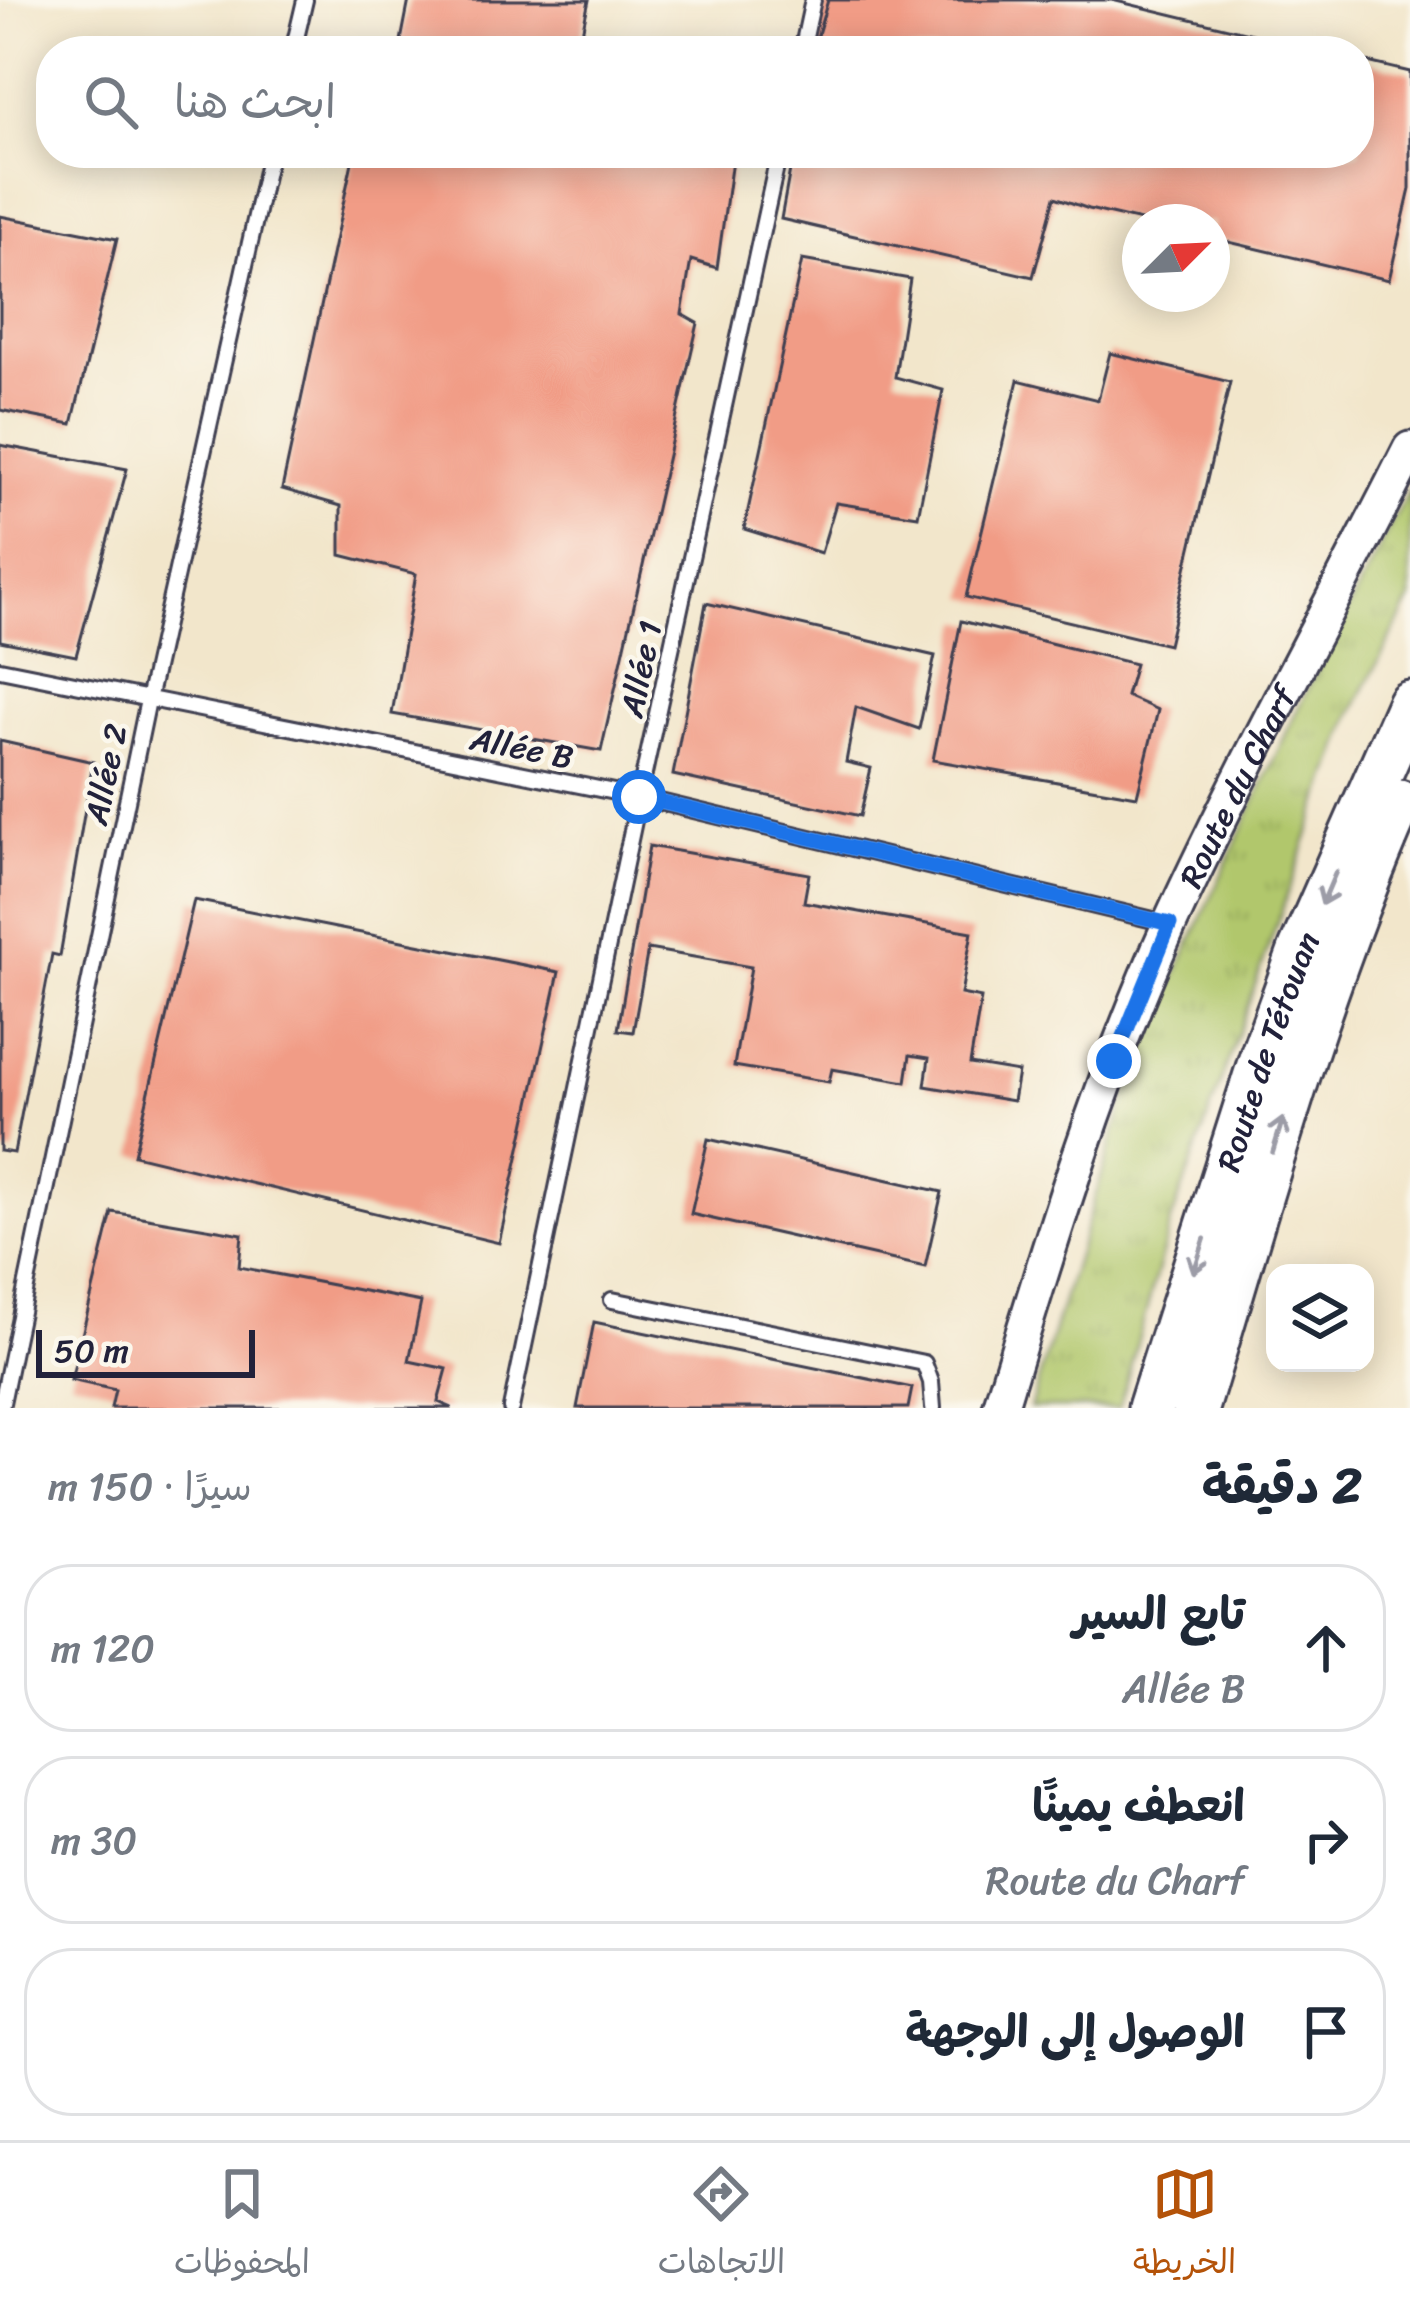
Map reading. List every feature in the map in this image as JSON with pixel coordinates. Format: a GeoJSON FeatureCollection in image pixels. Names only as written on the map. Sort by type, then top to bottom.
{"type":"FeatureCollection","features":[{"type":"Feature","properties":{"kind":"highway","name":"Route de Tétouan"},"geometry":{"type":"LineString","coordinates":[[1151,1408],[1262,1059],[1302,949],[1410,704]]}},
{"type":"Feature","properties":{"kind":"highway","name":"Route de Tétouan"},"geometry":{"type":"LineString","coordinates":[[1196,1408],[1300,1064],[1345,934],[1410,778]]}},
{"type":"Feature","properties":{"kind":"street","name":"Route du Charf"},"geometry":{"type":"LineString","coordinates":[[1000,1408],[1064,1195],[1170,924],[1244,769],[1410,449]]}},
{"type":"Feature","properties":{"kind":"lane"},"geometry":{"type":"LineString","coordinates":[[296,36],[304,0]]}},
{"type":"Feature","properties":{"kind":"lane"},"geometry":{"type":"LineString","coordinates":[[805,36],[813,0]]}},
{"type":"Feature","properties":{"kind":"lane","name":"Allée 2"},"geometry":{"type":"LineString","coordinates":[[1,1408],[148,700],[267,168]]}},
{"type":"Feature","properties":{"kind":"lane","name":"Allée 1"},"geometry":{"type":"LineString","coordinates":[[511,1408],[776,168]]}},
{"type":"Feature","properties":{"kind":"lane","name":"Allée B"},"geometry":{"type":"LineString","coordinates":[[0,669],[639,797],[1170,924]]}},
{"type":"Feature","properties":{"kind":"lane"},"geometry":{"type":"LineString","coordinates":[[612,1300],[924,1364],[933,1408]]}},
{"type":"Feature","properties":{"kind":"green space"},"geometry":{"type":"Polygon","coordinates":[[[1410,487],[1410,601],[1351,715],[1171,1222],[1119,1408],[1030,1408],[1138,1057],[1294,716],[1410,487]]]}},
{"type":"Feature","properties":{"kind":"building"},"geometry":{"type":"Polygon","coordinates":[[[409,0],[589,0],[581,36],[402,36],[409,0]]]}},
{"type":"Feature","properties":{"kind":"building"},"geometry":{"type":"Polygon","coordinates":[[[828,0],[1112,0],[1261,36],[817,36],[828,0]]]}},
{"type":"Feature","properties":{"kind":"building"},"geometry":{"type":"Polygon","coordinates":[[[1374,64],[1410,72],[1410,189],[1389,280],[1230,242],[1230,204],[1122,204],[1122,217],[1055,197],[1033,277],[781,219],[790,168],[1374,168],[1374,64]]]}},
{"type":"Feature","properties":{"kind":"building"},"geometry":{"type":"Polygon","coordinates":[[[351,168],[731,168],[717,268],[691,260],[682,314],[698,323],[601,751],[392,714],[416,574],[341,555],[341,506],[282,489],[351,168]]]}},
{"type":"Feature","properties":{"kind":"building"},"geometry":{"type":"Polygon","coordinates":[[[0,216],[117,239],[72,424],[0,410],[0,216]]]}},
{"type":"Feature","properties":{"kind":"building"},"geometry":{"type":"Polygon","coordinates":[[[802,260],[910,279],[895,377],[943,390],[918,516],[836,503],[821,553],[744,529],[802,260]]]}},
{"type":"Feature","properties":{"kind":"building"},"geometry":{"type":"Polygon","coordinates":[[[1110,353],[1230,382],[1168,645],[966,597],[1018,380],[1098,400],[1110,353]]]}},
{"type":"Feature","properties":{"kind":"building"},"geometry":{"type":"Polygon","coordinates":[[[0,445],[127,469],[76,656],[0,641],[0,445]]]}},
{"type":"Feature","properties":{"kind":"building"},"geometry":{"type":"Polygon","coordinates":[[[706,603],[935,656],[919,729],[856,707],[846,762],[871,768],[860,816],[673,775],[706,603]]]}},
{"type":"Feature","properties":{"kind":"building"},"geometry":{"type":"Polygon","coordinates":[[[961,621],[1135,664],[1126,696],[1158,710],[1137,796],[933,760],[961,621]]]}},
{"type":"Feature","properties":{"kind":"building"},"geometry":{"type":"Polygon","coordinates":[[[0,741],[93,762],[60,956],[52,954],[14,1153],[0,1151],[0,741]]]}},
{"type":"Feature","properties":{"kind":"building"},"geometry":{"type":"Polygon","coordinates":[[[649,846],[809,874],[804,902],[972,932],[961,994],[981,998],[970,1064],[1018,1072],[1013,1101],[925,1086],[929,1058],[910,1055],[906,1082],[832,1069],[829,1082],[734,1066],[751,967],[648,949],[633,1032],[618,1030],[649,846]]]}},
{"type":"Feature","properties":{"kind":"building"},"geometry":{"type":"Polygon","coordinates":[[[194,900],[559,972],[499,1243],[134,1155],[194,900]]]}},
{"type":"Feature","properties":{"kind":"building"},"geometry":{"type":"Polygon","coordinates":[[[708,1139],[942,1192],[925,1267],[691,1214],[708,1139]]]}},
{"type":"Feature","properties":{"kind":"building"},"geometry":{"type":"Polygon","coordinates":[[[112,1212],[242,1234],[239,1267],[421,1302],[409,1361],[447,1369],[438,1402],[452,1408],[111,1408],[115,1390],[71,1380],[112,1212]]]}},
{"type":"Feature","properties":{"kind":"building"},"geometry":{"type":"Polygon","coordinates":[[[594,1322],[912,1388],[908,1408],[577,1408],[594,1322]]]}},
{"type":"Feature","properties":{"kind":"route"},"geometry":{"type":"LineString","coordinates":[[639,797],[1170,924],[1114,1061]]}}]}
